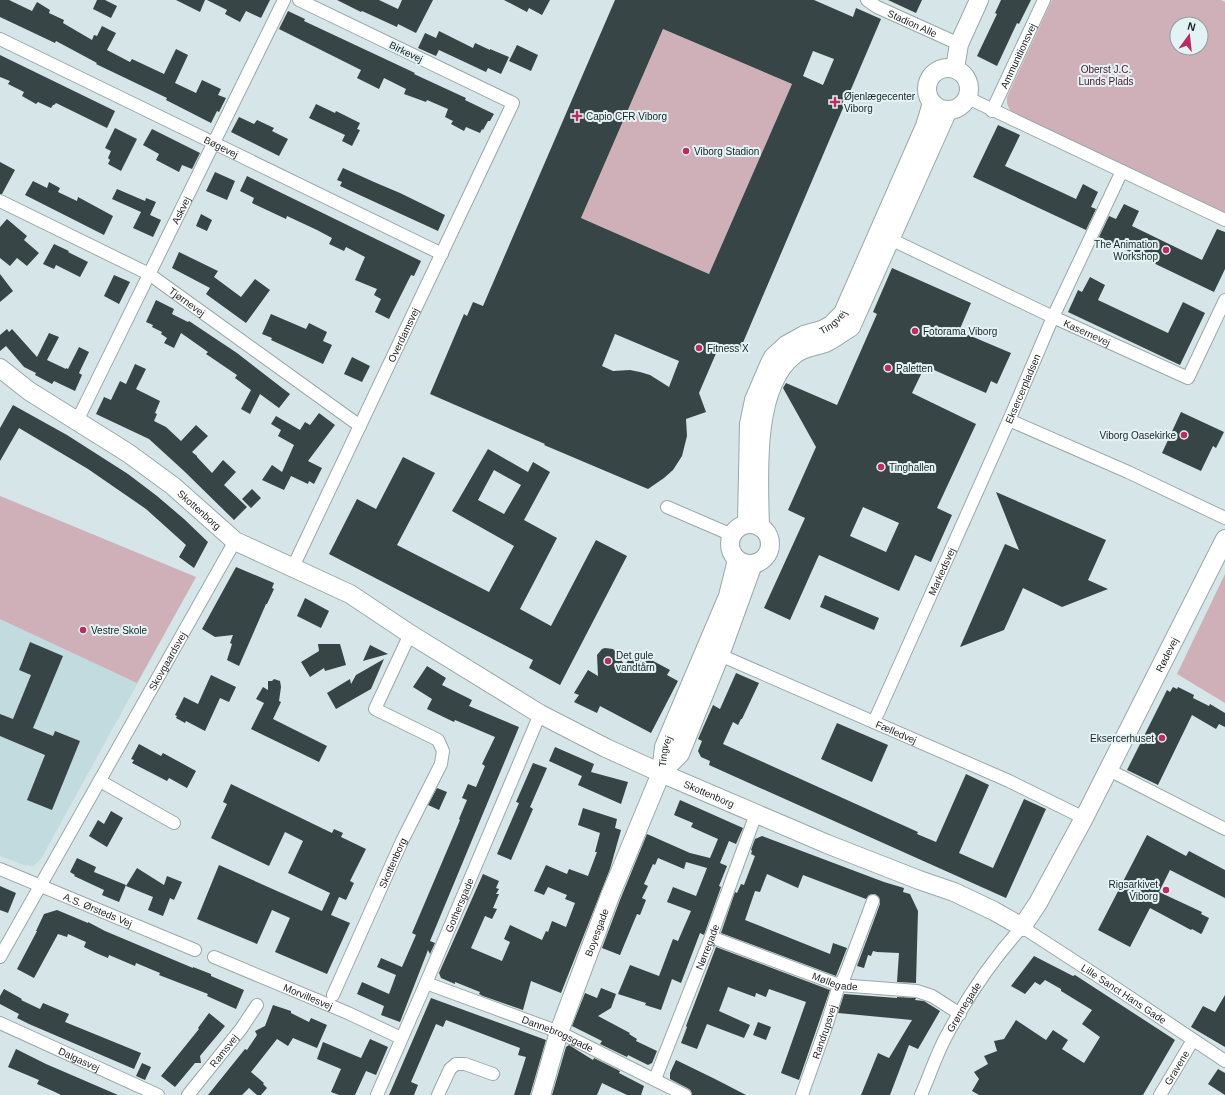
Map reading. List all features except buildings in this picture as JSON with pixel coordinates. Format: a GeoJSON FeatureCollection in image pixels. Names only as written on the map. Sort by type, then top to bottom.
{"type":"FeatureCollection","features":[{"type":"Feature","properties":{"kind":"street","name":"Askvej"},"geometry":{"type":"LineString","coordinates":[[77,421],[284,0]]}},
{"type":"Feature","properties":{"kind":"street","name":"Birkevej"},"geometry":{"type":"LineString","coordinates":[[299,0],[513,103]]}},
{"type":"Feature","properties":{"kind":"street","name":"Stadion Alle"},"geometry":{"type":"LineString","coordinates":[[867,0],[877,7],[959,44]]}},
{"type":"Feature","properties":{"kind":"street"},"geometry":{"type":"LineString","coordinates":[[955,68],[959,44],[979,0]]}},
{"type":"Feature","properties":{"kind":"street","name":"Ammunitionsvej"},"geometry":{"type":"LineString","coordinates":[[992,111],[1044,0]]}},
{"type":"Feature","properties":{"kind":"street","name":"Bøgevej"},"geometry":{"type":"LineString","coordinates":[[0,39],[442,254]]}},
{"type":"Feature","properties":{"kind":"street"},"geometry":{"type":"LineString","coordinates":[[942,68],[955,68],[966,77],[970,91],[968,98],[959,107],[940,107],[929,99],[927,87],[931,76],[942,68]]}},
{"type":"Feature","properties":{"kind":"street"},"geometry":{"type":"LineString","coordinates":[[968,98],[992,111],[1225,220]]}},
{"type":"Feature","properties":{"kind":"street","name":"Overdamsvej"},"geometry":{"type":"LineString","coordinates":[[293,567],[513,103]]}},
{"type":"Feature","properties":{"kind":"street","name":"Tingvej"},"geometry":{"type":"LineString","coordinates":[[753,526],[761,426],[766,405],[777,377],[788,361],[800,350],[825,343],[851,327],[925,126],[940,107]]}},
{"type":"Feature","properties":{"kind":"street","name":"Kasernevej"},"geometry":{"type":"LineString","coordinates":[[1122,172],[1053,317],[1188,378],[1225,300]]}},
{"type":"Feature","properties":{"kind":"street","name":"Tjørnevej"},"geometry":{"type":"LineString","coordinates":[[0,201],[149,274],[360,426]]}},
{"type":"Feature","properties":{"kind":"street"},"geometry":{"type":"LineString","coordinates":[[884,236],[1053,317]]}},
{"type":"Feature","properties":{"kind":"street","name":"Eksercerpladsen"},"geometry":{"type":"LineString","coordinates":[[1053,317],[1009,420],[1128,472],[1225,518]]}},
{"type":"Feature","properties":{"kind":"street","name":"Skottenborg"},"geometry":{"type":"LineString","coordinates":[[0,368],[29,391],[128,453],[173,486],[235,541],[350,594],[410,634],[540,714],[606,748],[661,773],[871,862],[954,892],[994,911],[1022,927]]}},
{"type":"Feature","properties":{"kind":"street","name":"Markedsvej"},"geometry":{"type":"LineString","coordinates":[[874,722],[1009,420]]}},
{"type":"Feature","properties":{"kind":"street"},"geometry":{"type":"LineString","coordinates":[[666,507],[732,535]]}},
{"type":"Feature","properties":{"kind":"street"},"geometry":{"type":"LineString","coordinates":[[741,526],[753,526],[768,536],[770,547],[766,556],[762,560],[745,562],[733,555],[730,548],[730,542],[732,535],[741,526]]}},
{"type":"Feature","properties":{"kind":"street","name":"Rødevej"},"geometry":{"type":"LineString","coordinates":[[1022,927],[1038,903],[1084,818],[1225,539]]}},
{"type":"Feature","properties":{"kind":"street","name":"Skovgaardsvej"},"geometry":{"type":"LineString","coordinates":[[0,957],[235,541]]}},
{"type":"Feature","properties":{"kind":"street","name":"Tingvej"},"geometry":{"type":"LineString","coordinates":[[661,773],[680,754],[714,652],[728,596],[745,562]]}},
{"type":"Feature","properties":{"kind":"street","name":"Skottenborg"},"geometry":{"type":"LineString","coordinates":[[333,995],[402,842],[441,764],[443,751],[438,740],[375,709],[410,634]]}},
{"type":"Feature","properties":{"kind":"street","name":"Fælledvej"},"geometry":{"type":"LineString","coordinates":[[714,652],[1010,781],[1084,818]]}},
{"type":"Feature","properties":{"kind":"street","name":"Gothersgade"},"geometry":{"type":"LineString","coordinates":[[377,1095],[540,714]]}},
{"type":"Feature","properties":{"kind":"street"},"geometry":{"type":"LineString","coordinates":[[1109,770],[1225,829]]}},
{"type":"Feature","properties":{"kind":"street","name":"Boyesgade"},"geometry":{"type":"LineString","coordinates":[[541,1095],[559,1032],[610,896],[661,773]]}},
{"type":"Feature","properties":{"kind":"street"},"geometry":{"type":"LineString","coordinates":[[100,781],[174,823]]}},
{"type":"Feature","properties":{"kind":"street","name":"Nørregade"},"geometry":{"type":"LineString","coordinates":[[655,1079],[711,937],[756,814]]}},
{"type":"Feature","properties":{"kind":"street","name":"A.S. Ørsteds Vej"},"geometry":{"type":"LineString","coordinates":[[0,869],[196,950]]}},
{"type":"Feature","properties":{"kind":"street","name":"Randrupsvej"},"geometry":{"type":"LineString","coordinates":[[802,1095],[839,985],[844,978],[873,901]]}},
{"type":"Feature","properties":{"kind":"street","name":"Grønnegade"},"geometry":{"type":"LineString","coordinates":[[921,1095],[947,1034],[1004,947],[1022,927]]}},
{"type":"Feature","properties":{"kind":"street","name":"Lille Sanct Hans Gade"},"geometry":{"type":"LineString","coordinates":[[1022,927],[1225,1061]]}},
{"type":"Feature","properties":{"kind":"street","name":"Møllegade"},"geometry":{"type":"LineString","coordinates":[[711,937],[839,985],[917,991],[932,996],[960,1014]]}},
{"type":"Feature","properties":{"kind":"street","name":"Morvillesvej"},"geometry":{"type":"LineString","coordinates":[[214,957],[348,1013],[401,1038]]}},
{"type":"Feature","properties":{"kind":"street","name":"Dannebrogsgade"},"geometry":{"type":"LineString","coordinates":[[426,983],[559,1032],[685,1095]]}},
{"type":"Feature","properties":{"kind":"street","name":"Ramsvej"},"geometry":{"type":"LineString","coordinates":[[188,1095],[241,1029],[256,1005]]}},
{"type":"Feature","properties":{"kind":"street","name":"Dalgasvej"},"geometry":{"type":"LineString","coordinates":[[0,1023],[158,1095]]}},
{"type":"Feature","properties":{"kind":"street","name":"Gravene"},"geometry":{"type":"LineString","coordinates":[[1160,1095],[1193,1040]]}},
{"type":"Feature","properties":{"kind":"street"},"geometry":{"type":"LineString","coordinates":[[438,1095],[450,1069],[456,1064],[465,1064],[493,1074]]}},
{"type":"Feature","properties":{"kind":"shaded area","name":"Vestre Skole"},"geometry":{"type":"Polygon","coordinates":[[[0,496],[196,577],[41,859],[33,866],[24,865],[0,856],[0,496]]]}},
{"type":"Feature","properties":{"kind":"green space","name":"Oberst J.C. Lunds Plads"},"geometry":{"type":"Polygon","coordinates":[[[1052,0],[1221,0],[1225,2],[1225,213],[1016,115],[1010,110],[1007,104],[1007,97],[1052,0]]]}},
{"type":"Feature","properties":{"kind":"green space","name":"Viborg Stadion"},"geometry":{"type":"Polygon","coordinates":[[[663,29],[792,84],[709,274],[581,218],[663,29]]]}},
{"type":"Feature","properties":{"kind":"green space"},"geometry":{"type":"Polygon","coordinates":[[[0,496],[196,577],[137,683],[0,619],[0,496]]]}},
{"type":"Feature","properties":{"kind":"green space"},"geometry":{"type":"Polygon","coordinates":[[[1225,574],[1225,703],[1177,674],[1225,574]]]}},
{"type":"Feature","properties":{"kind":"place","name":"Øjenlægecenter Viborg"},"geometry":{"type":"Point","coordinates":[835,102]}},
{"type":"Feature","properties":{"kind":"place","name":"Capio CFR Viborg"},"geometry":{"type":"Point","coordinates":[577,116]}},
{"type":"Feature","properties":{"kind":"place","name":"Viborg Stadion"},"geometry":{"type":"Point","coordinates":[686,151]}},
{"type":"Feature","properties":{"kind":"place","name":"The Animation Workshop"},"geometry":{"type":"Point","coordinates":[1166,250]}},
{"type":"Feature","properties":{"kind":"place","name":"Fotorama Viborg"},"geometry":{"type":"Point","coordinates":[915,331]}},
{"type":"Feature","properties":{"kind":"place","name":"Fitness X"},"geometry":{"type":"Point","coordinates":[699,348]}},
{"type":"Feature","properties":{"kind":"place","name":"Paletten"},"geometry":{"type":"Point","coordinates":[888,368]}},
{"type":"Feature","properties":{"kind":"place","name":"Viborg Oasekirke"},"geometry":{"type":"Point","coordinates":[1184,435]}},
{"type":"Feature","properties":{"kind":"place","name":"Tinghallen"},"geometry":{"type":"Point","coordinates":[881,467]}},
{"type":"Feature","properties":{"kind":"place","name":"Vestre Skole"},"geometry":{"type":"Point","coordinates":[83,630]}},
{"type":"Feature","properties":{"kind":"place","name":"Det gule vandtårn"},"geometry":{"type":"Point","coordinates":[608,661]}},
{"type":"Feature","properties":{"kind":"place","name":"Eksercerhuset"},"geometry":{"type":"Point","coordinates":[1162,738]}},
{"type":"Feature","properties":{"kind":"place","name":"Rigsarkivet Viborg"},"geometry":{"type":"Point","coordinates":[1166,890]}}]}
